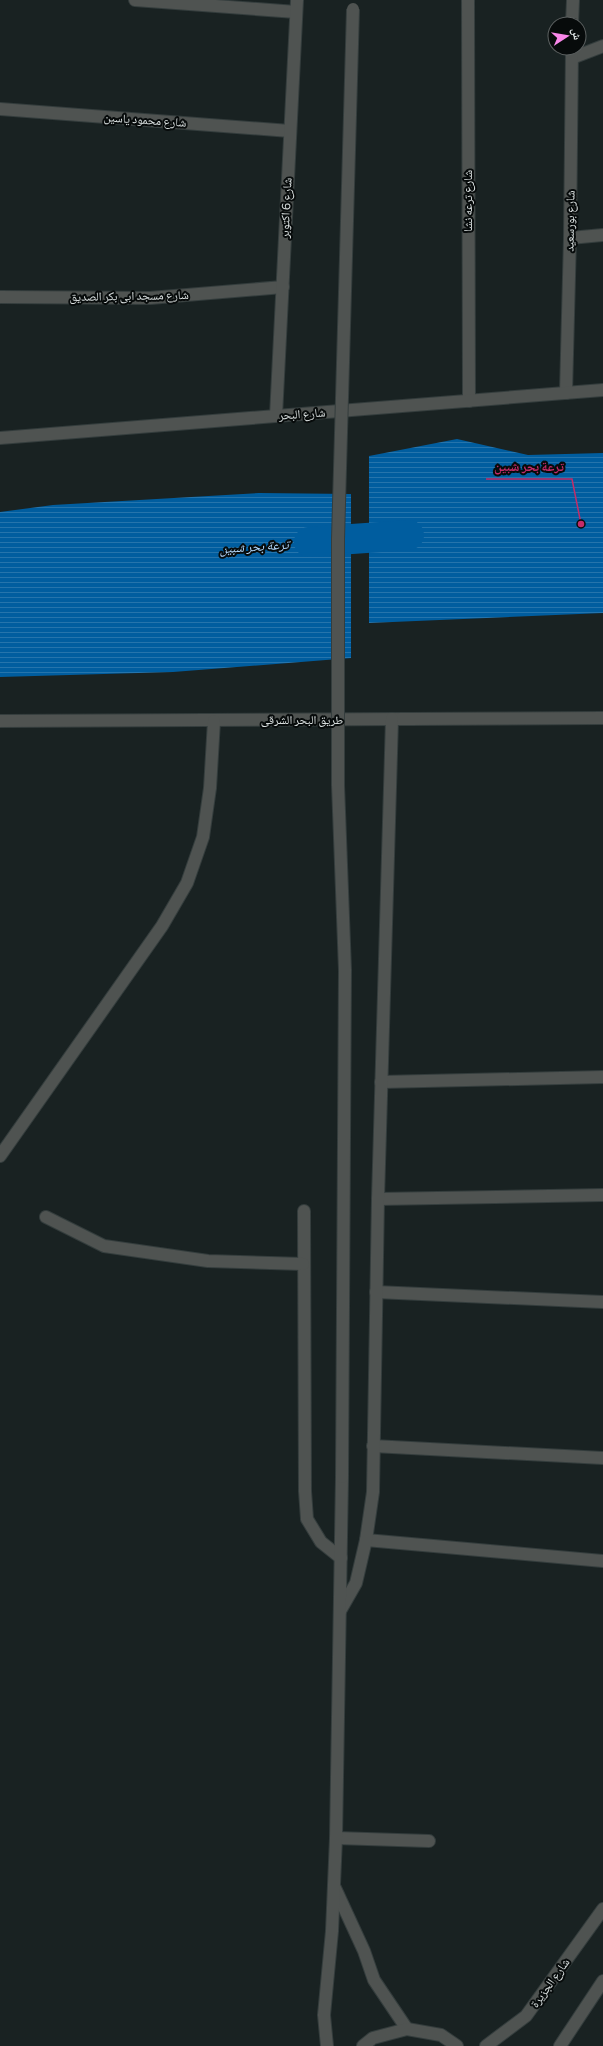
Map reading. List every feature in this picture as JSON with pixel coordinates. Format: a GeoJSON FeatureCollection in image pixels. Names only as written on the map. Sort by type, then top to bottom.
{"type":"FeatureCollection","features":[{"type":"Feature","properties":{"kind":"street"},"geometry":{"type":"LineString","coordinates":[[135,0],[296,6]]}},
{"type":"Feature","properties":{"kind":"street","name":"شارع ترعه نشا"},"geometry":{"type":"LineString","coordinates":[[468,0],[469,401]]}},
{"type":"Feature","properties":{"kind":"street"},"geometry":{"type":"LineString","coordinates":[[572,16],[573,0]]}},
{"type":"Feature","properties":{"kind":"street"},"geometry":{"type":"LineString","coordinates":[[327,2046],[324,2015],[332,1931],[336,1838],[342,1477],[345,970],[338,785],[338,539],[353,5]]}},
{"type":"Feature","properties":{"kind":"street","name":"شارع 6 اكتوبر"},"geometry":{"type":"LineString","coordinates":[[276,416],[296,6]]}},
{"type":"Feature","properties":{"kind":"street"},"geometry":{"type":"LineString","coordinates":[[587,50],[603,46]]}},
{"type":"Feature","properties":{"kind":"street","name":"شارع بورسعيد"},"geometry":{"type":"LineString","coordinates":[[566,393],[570,238],[572,56]]}},
{"type":"Feature","properties":{"kind":"street","name":"شارع محمود ياسين"},"geometry":{"type":"LineString","coordinates":[[0,109],[290,131]]}},
{"type":"Feature","properties":{"kind":"street"},"geometry":{"type":"LineString","coordinates":[[570,238],[603,235]]}},
{"type":"Feature","properties":{"kind":"street","name":"شارع مسجد ابى بكر الصديق"},"geometry":{"type":"LineString","coordinates":[[0,298],[150,298],[282,287]]}},
{"type":"Feature","properties":{"kind":"street","name":"شارع البحر"},"geometry":{"type":"LineString","coordinates":[[0,438],[603,390]]}},
{"type":"Feature","properties":{"kind":"street","name":"طريق البحر الشرقى"},"geometry":{"type":"LineString","coordinates":[[0,721],[603,718]]}},
{"type":"Feature","properties":{"kind":"street"},"geometry":{"type":"LineString","coordinates":[[340,1611],[356,1583],[366,1540],[373,1492],[378,1199],[392,719]]}},
{"type":"Feature","properties":{"kind":"street"},"geometry":{"type":"LineString","coordinates":[[0,1156],[162,926],[187,883],[203,837],[210,788],[214,721]]}},
{"type":"Feature","properties":{"kind":"street"},"geometry":{"type":"LineString","coordinates":[[381,1082],[603,1076]]}},
{"type":"Feature","properties":{"kind":"street"},"geometry":{"type":"LineString","coordinates":[[378,1199],[603,1195]]}},
{"type":"Feature","properties":{"kind":"street"},"geometry":{"type":"LineString","coordinates":[[304,1211],[304,1491],[306,1519],[321,1542],[341,1558]]}},
{"type":"Feature","properties":{"kind":"street"},"geometry":{"type":"LineString","coordinates":[[46,1217],[104,1246],[208,1261],[303,1264]]}},
{"type":"Feature","properties":{"kind":"street"},"geometry":{"type":"LineString","coordinates":[[376,1292],[603,1302]]}},
{"type":"Feature","properties":{"kind":"street"},"geometry":{"type":"LineString","coordinates":[[373,1446],[603,1458]]}},
{"type":"Feature","properties":{"kind":"street"},"geometry":{"type":"LineString","coordinates":[[366,1540],[603,1561]]}},
{"type":"Feature","properties":{"kind":"street"},"geometry":{"type":"LineString","coordinates":[[336,1838],[429,1841]]}},
{"type":"Feature","properties":{"kind":"street"},"geometry":{"type":"LineString","coordinates":[[334,1885],[364,1951],[374,1980],[407,2029]]}},
{"type":"Feature","properties":{"kind":"street","name":"شارع الجزيرة"},"geometry":{"type":"LineString","coordinates":[[486,2046],[526,2016],[603,1909]]}},
{"type":"Feature","properties":{"kind":"street"},"geometry":{"type":"LineString","coordinates":[[560,2046],[603,1981]]}},
{"type":"Feature","properties":{"kind":"street"},"geometry":{"type":"LineString","coordinates":[[363,2046],[373,2038],[407,2029],[441,2035],[457,2046]]}},
{"type":"Feature","properties":{"kind":"water"},"geometry":{"type":"Polygon","coordinates":[[[457,439],[528,455],[603,453],[603,613],[369,623],[369,456],[457,439]]]}},
{"type":"Feature","properties":{"kind":"water"},"geometry":{"type":"Polygon","coordinates":[[[259,493],[351,494],[351,658],[173,672],[0,677],[0,512],[53,505],[259,493]]]}},
{"type":"Feature","properties":{"kind":"waterway","name":"ترعة بحر شبين"},"geometry":{"type":"LineString","coordinates":[[309,542],[409,535]]}},
{"type":"Feature","properties":{"kind":"place","name":"ترعة بحر شبين"},"geometry":{"type":"Point","coordinates":[581,524]}}]}
